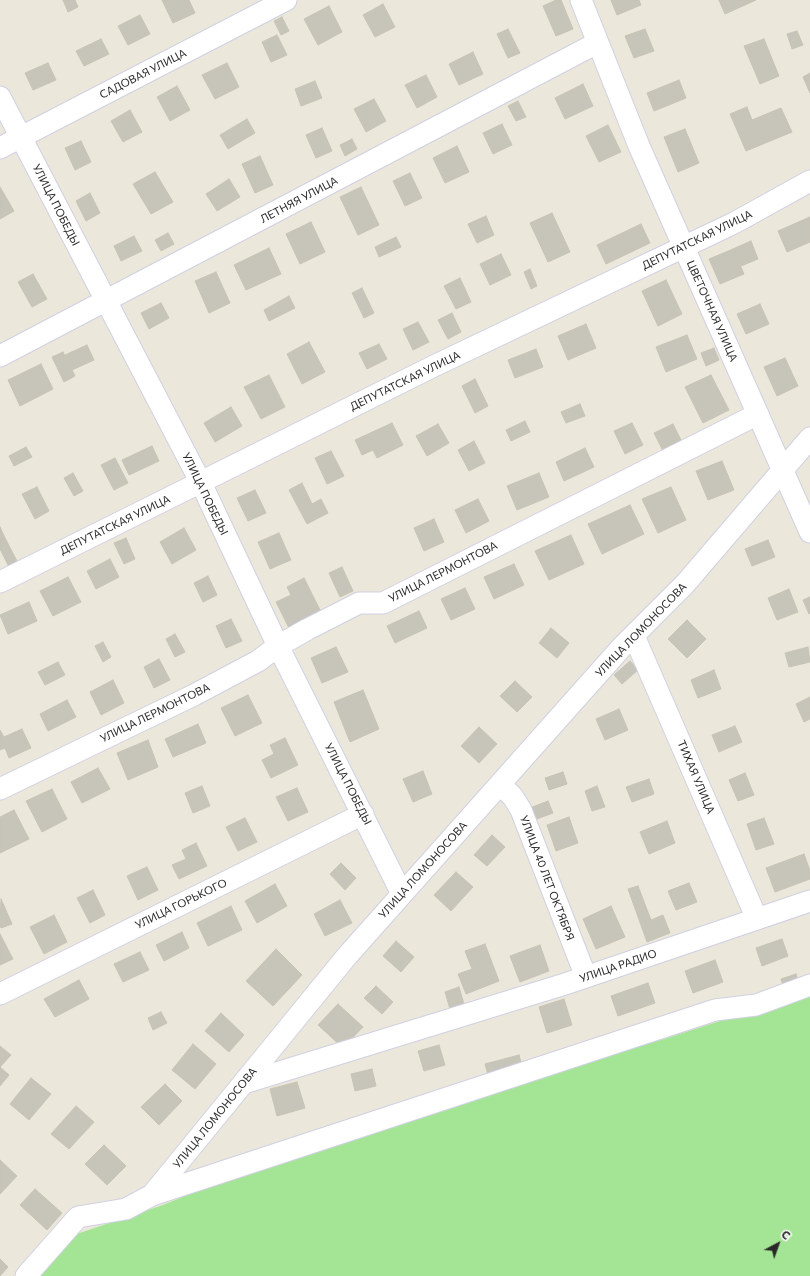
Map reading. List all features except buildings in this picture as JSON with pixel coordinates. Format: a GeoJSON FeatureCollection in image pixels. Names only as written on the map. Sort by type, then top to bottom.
{"type":"FeatureCollection","features":[{"type":"Feature","properties":{"kind":"street","name":"САДОВАЯ УЛИЦА"},"geometry":{"type":"LineString","coordinates":[[0,148],[286,0]]}},
{"type":"Feature","properties":{"kind":"street","name":"ЦВЕТОЧНАЯ УЛИЦА"},"geometry":{"type":"LineString","coordinates":[[581,0],[639,146],[810,532]]}},
{"type":"Feature","properties":{"kind":"street","name":"ЛЕТНЯЯ УЛИЦА"},"geometry":{"type":"LineString","coordinates":[[0,356],[598,43]]}},
{"type":"Feature","properties":{"kind":"street","name":"УЛИЦА ПОБЕДЫ"},"geometry":{"type":"LineString","coordinates":[[0,97],[201,483],[278,646],[402,894]]}},
{"type":"Feature","properties":{"kind":"street","name":"ДЕПУТАТСКАЯ УЛИЦА"},"geometry":{"type":"LineString","coordinates":[[0,582],[436,365],[734,223],[810,181]]}},
{"type":"Feature","properties":{"kind":"street","name":"УЛИЦА ЛЕРМОНТОВА"},"geometry":{"type":"LineString","coordinates":[[0,789],[194,695],[258,661],[278,646],[308,629],[359,603],[382,603],[758,414]]}},
{"type":"Feature","properties":{"kind":"street","name":"УЛИЦА ЛОМОНОСОВА"},"geometry":{"type":"LineString","coordinates":[[26,1276],[78,1217],[126,1208],[152,1195],[347,956],[634,636],[685,584],[810,438]]}},
{"type":"Feature","properties":{"kind":"street","name":"ТИХАЯ УЛИЦА"},"geometry":{"type":"LineString","coordinates":[[634,636],[757,919]]}},
{"type":"Feature","properties":{"kind":"street","name":"УЛИЦА 40 ЛЕТ ОКТЯБРЯ"},"geometry":{"type":"LineString","coordinates":[[500,784],[513,797],[521,810],[586,977]]}},
{"type":"Feature","properties":{"kind":"street","name":"УЛИЦА ГОРЬКОГО"},"geometry":{"type":"LineString","coordinates":[[0,994],[363,814]]}},
{"type":"Feature","properties":{"kind":"street","name":"УЛИЦА РАДИО"},"geometry":{"type":"LineString","coordinates":[[244,1083],[586,977],[810,901]]}},
{"type":"Feature","properties":{"kind":"street"},"geometry":{"type":"LineString","coordinates":[[152,1195],[708,1013],[756,1005],[810,984]]}},
{"type":"Feature","properties":{"kind":"green space"},"geometry":{"type":"Polygon","coordinates":[[[810,992],[810,1276],[16,1276],[47,1244],[163,1205],[301,1148],[552,1067],[661,1040],[810,992]]]}}]}
